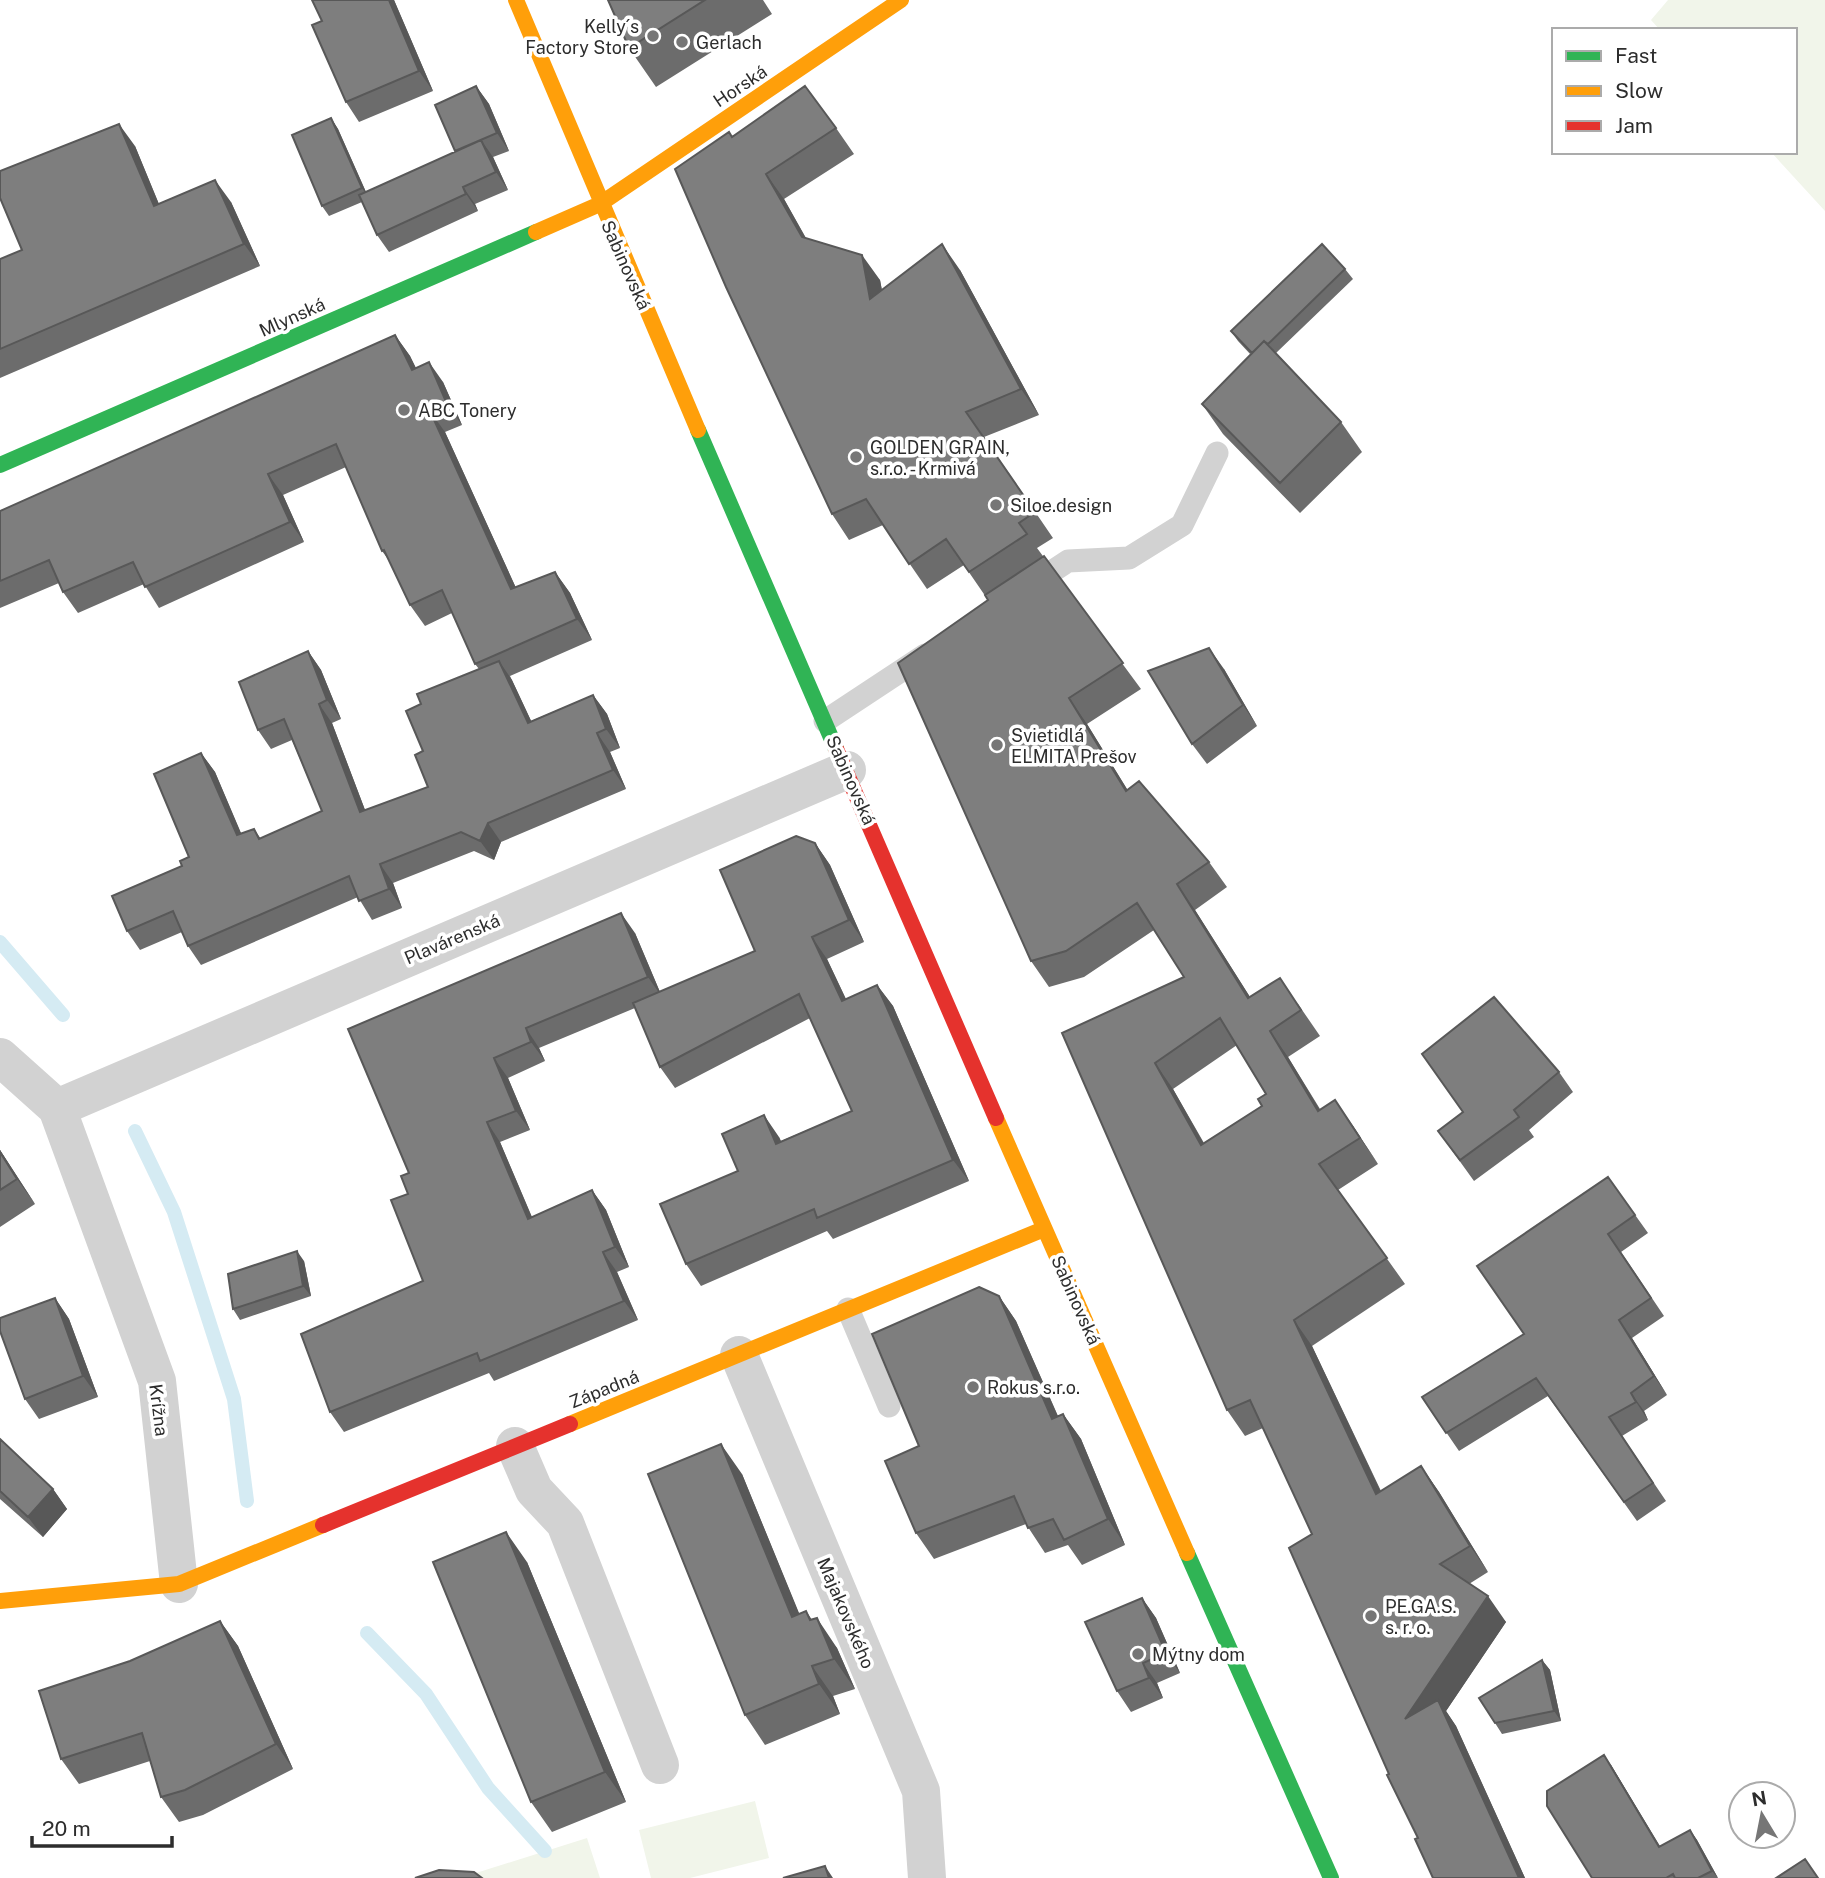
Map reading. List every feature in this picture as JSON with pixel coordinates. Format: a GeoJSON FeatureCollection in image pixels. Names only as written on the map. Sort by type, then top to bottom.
{"type":"FeatureCollection","features":[{"type":"Feature","properties":{"kind":"street","name":"Sabinovská"},"geometry":{"type":"LineString","coordinates":[[516,0],[600,204],[1044,1229],[1331,1878]]}},
{"type":"Feature","properties":{"kind":"street","name":"Horská"},"geometry":{"type":"LineString","coordinates":[[600,204],[901,0]]}},
{"type":"Feature","properties":{"kind":"street","name":"Mlynská"},"geometry":{"type":"LineString","coordinates":[[0,465],[600,204]]}},
{"type":"Feature","properties":{"kind":"street","name":"Plavárenská"},"geometry":{"type":"LineString","coordinates":[[57,1108],[847,770]]}},
{"type":"Feature","properties":{"kind":"street","name":"Krížna"},"geometry":{"type":"LineString","coordinates":[[0,1057],[57,1108],[157,1381],[179,1584]]}},
{"type":"Feature","properties":{"kind":"street","name":"Západná"},"geometry":{"type":"LineString","coordinates":[[179,1584],[1044,1229]]}},
{"type":"Feature","properties":{"kind":"street","name":"Majakovského"},"geometry":{"type":"LineString","coordinates":[[739,1355],[920,1791],[927,1878]]}},
{"type":"Feature","properties":{"kind":"street"},"geometry":{"type":"LineString","coordinates":[[514,1446],[534,1490],[565,1523],[660,1765]]}},
{"type":"Feature","properties":{"kind":"street"},"geometry":{"type":"LineString","coordinates":[[0,1601],[179,1584]]}},
{"type":"Feature","properties":{"kind":"lane"},"geometry":{"type":"LineString","coordinates":[[1009,600],[1068,561],[1129,558],[1182,525],[1217,453]]}},
{"type":"Feature","properties":{"kind":"lane","name":"Sabinovská"},"geometry":{"type":"LineString","coordinates":[[825,721],[940,646]]}},
{"type":"Feature","properties":{"kind":"lane"},"geometry":{"type":"LineString","coordinates":[[848,1309],[889,1406]]}},
{"type":"Feature","properties":{"kind":"shaded area"},"geometry":{"type":"Polygon","coordinates":[[[1668,0],[1825,0],[1825,211],[1773,154],[1797,154],[1797,28],[1658,28],[1651,20],[1668,0]]]}},
{"type":"Feature","properties":{"kind":"shaded area"},"geometry":{"type":"Polygon","coordinates":[[[755,1801],[769,1858],[690,1878],[651,1878],[639,1830],[755,1801]]]}},
{"type":"Feature","properties":{"kind":"shaded area"},"geometry":{"type":"Polygon","coordinates":[[[587,1838],[600,1878],[460,1878],[587,1838]]]}},
{"type":"Feature","properties":{"kind":"building"},"geometry":{"type":"Polygon","coordinates":[[[312,0],[389,0],[419,71],[346,102],[312,25],[322,21],[312,0]]]}},
{"type":"Feature","properties":{"kind":"building"},"geometry":{"type":"Polygon","coordinates":[[[608,0],[705,0],[629,48],[608,0]]]}},
{"type":"Feature","properties":{"kind":"building"},"geometry":{"type":"Polygon","coordinates":[[[476,86],[497,133],[455,151],[435,105],[476,86]]]}},
{"type":"Feature","properties":{"kind":"building"},"geometry":{"type":"Polygon","coordinates":[[[805,86],[836,128],[766,174],[802,237],[862,255],[870,299],[942,244],[1021,389],[966,412],[1035,512],[1019,523],[1027,534],[969,572],[946,539],[909,564],[866,499],[832,514],[726,287],[675,169],[729,132],[732,137],[805,86]]]}},
{"type":"Feature","properties":{"kind":"building"},"geometry":{"type":"Polygon","coordinates":[[[331,118],[362,188],[322,206],[292,135],[331,118]]]}},
{"type":"Feature","properties":{"kind":"building"},"geometry":{"type":"Polygon","coordinates":[[[119,124],[154,206],[215,180],[244,244],[0,349],[0,259],[22,250],[0,198],[0,171],[119,124]]]}},
{"type":"Feature","properties":{"kind":"building"},"geometry":{"type":"Polygon","coordinates":[[[481,140],[496,172],[463,187],[466,194],[377,235],[359,195],[481,140]]]}},
{"type":"Feature","properties":{"kind":"building"},"geometry":{"type":"Polygon","coordinates":[[[1322,244],[1345,269],[1268,344],[1264,341],[1252,353],[1231,331],[1322,244]]]}},
{"type":"Feature","properties":{"kind":"building"},"geometry":{"type":"Polygon","coordinates":[[[395,335],[412,370],[429,362],[447,404],[430,411],[511,589],[555,572],[577,619],[475,664],[442,590],[410,605],[384,550],[382,551],[336,444],[268,474],[290,522],[145,587],[133,562],[63,592],[49,560],[0,581],[0,511],[395,335]]]}},
{"type":"Feature","properties":{"kind":"building"},"geometry":{"type":"Polygon","coordinates":[[[1264,341],[1341,422],[1280,483],[1202,404],[1264,341]]]}},
{"type":"Feature","properties":{"kind":"building"},"geometry":{"type":"Polygon","coordinates":[[[1044,556],[1123,663],[1069,698],[1126,791],[1139,781],[1209,862],[1177,884],[1248,998],[1280,978],[1301,1010],[1270,1031],[1318,1111],[1335,1100],[1360,1138],[1319,1164],[1387,1258],[1294,1320],[1376,1494],[1421,1466],[1470,1546],[1440,1564],[1488,1596],[1405,1719],[1438,1700],[1519,1878],[1433,1878],[1415,1839],[1418,1838],[1387,1775],[1389,1774],[1289,1548],[1312,1534],[1250,1400],[1227,1410],[1062,1033],[1184,977],[1137,903],[1066,951],[1031,961],[898,663],[988,600],[985,595],[1044,556]],[[1220,1018],[1155,1063],[1201,1145],[1262,1106],[1258,1099],[1266,1094],[1220,1018]]]}},
{"type":"Feature","properties":{"kind":"building"},"geometry":{"type":"Polygon","coordinates":[[[1209,648],[1243,705],[1192,744],[1148,671],[1209,648]]]}},
{"type":"Feature","properties":{"kind":"building"},"geometry":{"type":"Polygon","coordinates":[[[308,651],[327,700],[319,704],[360,812],[428,787],[415,755],[423,751],[406,711],[421,704],[417,694],[499,661],[528,723],[593,695],[606,729],[597,733],[613,770],[488,823],[480,841],[461,832],[380,864],[389,889],[359,901],[349,876],[188,946],[173,911],[127,931],[112,896],[182,866],[180,861],[189,857],[154,774],[201,753],[237,835],[254,829],[259,839],[322,811],[284,719],[258,730],[239,682],[308,651]]]}},
{"type":"Feature","properties":{"kind":"building"},"geometry":{"type":"Polygon","coordinates":[[[796,836],[815,843],[849,920],[812,937],[842,1001],[877,985],[953,1160],[817,1218],[814,1209],[686,1264],[660,1204],[738,1171],[722,1134],[764,1115],[776,1144],[852,1111],[799,994],[660,1067],[633,1003],[755,951],[720,870],[796,836]]]}},
{"type":"Feature","properties":{"kind":"building"},"geometry":{"type":"Polygon","coordinates":[[[621,913],[648,977],[526,1028],[531,1042],[494,1058],[516,1111],[487,1122],[528,1219],[592,1190],[615,1247],[603,1252],[624,1301],[480,1361],[477,1353],[330,1412],[301,1334],[423,1281],[391,1200],[408,1194],[401,1176],[409,1173],[348,1029],[621,913]]]}},
{"type":"Feature","properties":{"kind":"building"},"geometry":{"type":"Polygon","coordinates":[[[1494,997],[1559,1072],[1514,1110],[1519,1117],[1460,1160],[1438,1131],[1463,1112],[1422,1054],[1494,997]]]}},
{"type":"Feature","properties":{"kind":"building"},"geometry":{"type":"Polygon","coordinates":[[[0,1152],[17,1179],[0,1190],[0,1152]]]}},
{"type":"Feature","properties":{"kind":"building"},"geometry":{"type":"Polygon","coordinates":[[[1608,1177],[1635,1215],[1608,1234],[1651,1298],[1619,1320],[1654,1376],[1631,1393],[1636,1402],[1609,1417],[1653,1483],[1624,1502],[1536,1378],[1446,1433],[1422,1397],[1524,1334],[1477,1266],[1608,1177]]]}},
{"type":"Feature","properties":{"kind":"building"},"geometry":{"type":"Polygon","coordinates":[[[297,1251],[303,1286],[233,1309],[228,1274],[297,1251]]]}},
{"type":"Feature","properties":{"kind":"building"},"geometry":{"type":"Polygon","coordinates":[[[979,1287],[999,1296],[1052,1419],[1063,1414],[1108,1519],[1064,1540],[1053,1519],[1028,1528],[1014,1496],[916,1533],[885,1461],[919,1446],[872,1334],[979,1287]]]}},
{"type":"Feature","properties":{"kind":"building"},"geometry":{"type":"Polygon","coordinates":[[[55,1298],[83,1376],[25,1399],[0,1331],[0,1318],[55,1298]]]}},
{"type":"Feature","properties":{"kind":"building"},"geometry":{"type":"Polygon","coordinates":[[[0,1439],[53,1489],[28,1517],[0,1491],[0,1439]]]}},
{"type":"Feature","properties":{"kind":"building"},"geometry":{"type":"Polygon","coordinates":[[[721,1444],[792,1617],[806,1611],[810,1620],[817,1618],[834,1659],[812,1666],[819,1684],[745,1715],[648,1474],[721,1444]]]}},
{"type":"Feature","properties":{"kind":"building"},"geometry":{"type":"Polygon","coordinates":[[[506,1532],[605,1772],[531,1802],[433,1562],[506,1532]]]}},
{"type":"Feature","properties":{"kind":"building","name":"Mýtny dom"},"geometry":{"type":"Polygon","coordinates":[[[1142,1598],[1166,1653],[1143,1663],[1149,1678],[1117,1691],[1085,1622],[1142,1598]]]}},
{"type":"Feature","properties":{"kind":"building"},"geometry":{"type":"Polygon","coordinates":[[[220,1621],[276,1744],[185,1790],[161,1797],[142,1733],[61,1759],[39,1691],[130,1661],[220,1621]]]}},
{"type":"Feature","properties":{"kind":"building"},"geometry":{"type":"Polygon","coordinates":[[[1542,1660],[1554,1711],[1495,1723],[1479,1698],[1542,1660]]]}},
{"type":"Feature","properties":{"kind":"building"},"geometry":{"type":"Polygon","coordinates":[[[1604,1755],[1659,1847],[1690,1830],[1712,1871],[1698,1878],[1675,1878],[1673,1874],[1666,1878],[1592,1878],[1547,1806],[1547,1791],[1604,1755]]]}},
{"type":"Feature","properties":{"kind":"building"},"geometry":{"type":"Polygon","coordinates":[[[1805,1859],[1818,1878],[1776,1878],[1805,1859]]]}},
{"type":"Feature","properties":{"kind":"building"},"geometry":{"type":"Polygon","coordinates":[[[825,1866],[829,1878],[783,1878],[825,1866]]]}},
{"type":"Feature","properties":{"kind":"building"},"geometry":{"type":"Polygon","coordinates":[[[439,1870],[474,1872],[482,1878],[415,1878],[439,1870]]]}},
{"type":"Feature","properties":{"kind":"waterway"},"geometry":{"type":"LineString","coordinates":[[0,942],[63,1015]]}},
{"type":"Feature","properties":{"kind":"waterway"},"geometry":{"type":"LineString","coordinates":[[135,1131],[174,1212],[234,1399],[247,1501]]}},
{"type":"Feature","properties":{"kind":"waterway"},"geometry":{"type":"LineString","coordinates":[[367,1633],[426,1694],[488,1788],[545,1851]]}},
{"type":"Feature","properties":{"kind":"traffic: fast"},"geometry":{"type":"LineString","coordinates":[[0,465],[536,232]]}},
{"type":"Feature","properties":{"kind":"traffic: fast"},"geometry":{"type":"LineString","coordinates":[[698,430],[836,749]]}},
{"type":"Feature","properties":{"kind":"traffic: fast"},"geometry":{"type":"LineString","coordinates":[[1187,1553],[1331,1878]]}},
{"type":"Feature","properties":{"kind":"traffic: slow"},"geometry":{"type":"LineString","coordinates":[[516,0],[698,430]]}},
{"type":"Feature","properties":{"kind":"traffic: slow"},"geometry":{"type":"LineString","coordinates":[[536,232],[600,204],[901,0]]}},
{"type":"Feature","properties":{"kind":"traffic: slow"},"geometry":{"type":"LineString","coordinates":[[996,1118],[1187,1553]]}},
{"type":"Feature","properties":{"kind":"traffic: slow"},"geometry":{"type":"LineString","coordinates":[[570,1424],[1044,1229]]}},
{"type":"Feature","properties":{"kind":"traffic: slow"},"geometry":{"type":"LineString","coordinates":[[0,1601],[179,1584],[323,1525]]}},
{"type":"Feature","properties":{"kind":"traffic: jam"},"geometry":{"type":"LineString","coordinates":[[836,749],[996,1118]]}},
{"type":"Feature","properties":{"kind":"traffic: jam"},"geometry":{"type":"LineString","coordinates":[[323,1525],[570,1424]]}},
{"type":"Feature","properties":{"kind":"place","name":"Kelly´s Factory Store"},"geometry":{"type":"Point","coordinates":[653,36]}},
{"type":"Feature","properties":{"kind":"place","name":"Gerlach"},"geometry":{"type":"Point","coordinates":[682,42]}},
{"type":"Feature","properties":{"kind":"place","name":"ABC Tonery"},"geometry":{"type":"Point","coordinates":[404,410]}},
{"type":"Feature","properties":{"kind":"place","name":"GOLDEN GRAIN, s.r.o. - Krmivá"},"geometry":{"type":"Point","coordinates":[856,457]}},
{"type":"Feature","properties":{"kind":"place","name":"Siloe.design"},"geometry":{"type":"Point","coordinates":[996,505]}},
{"type":"Feature","properties":{"kind":"place","name":"Svietidlá ELMITA Prešov"},"geometry":{"type":"Point","coordinates":[997,745]}},
{"type":"Feature","properties":{"kind":"place","name":"Rokus s.r.o."},"geometry":{"type":"Point","coordinates":[973,1387]}},
{"type":"Feature","properties":{"kind":"place","name":"PE.GA.S. s. r. o."},"geometry":{"type":"Point","coordinates":[1371,1616]}},
{"type":"Feature","properties":{"kind":"place","name":"Mýtny dom"},"geometry":{"type":"Point","coordinates":[1138,1654]}}]}
